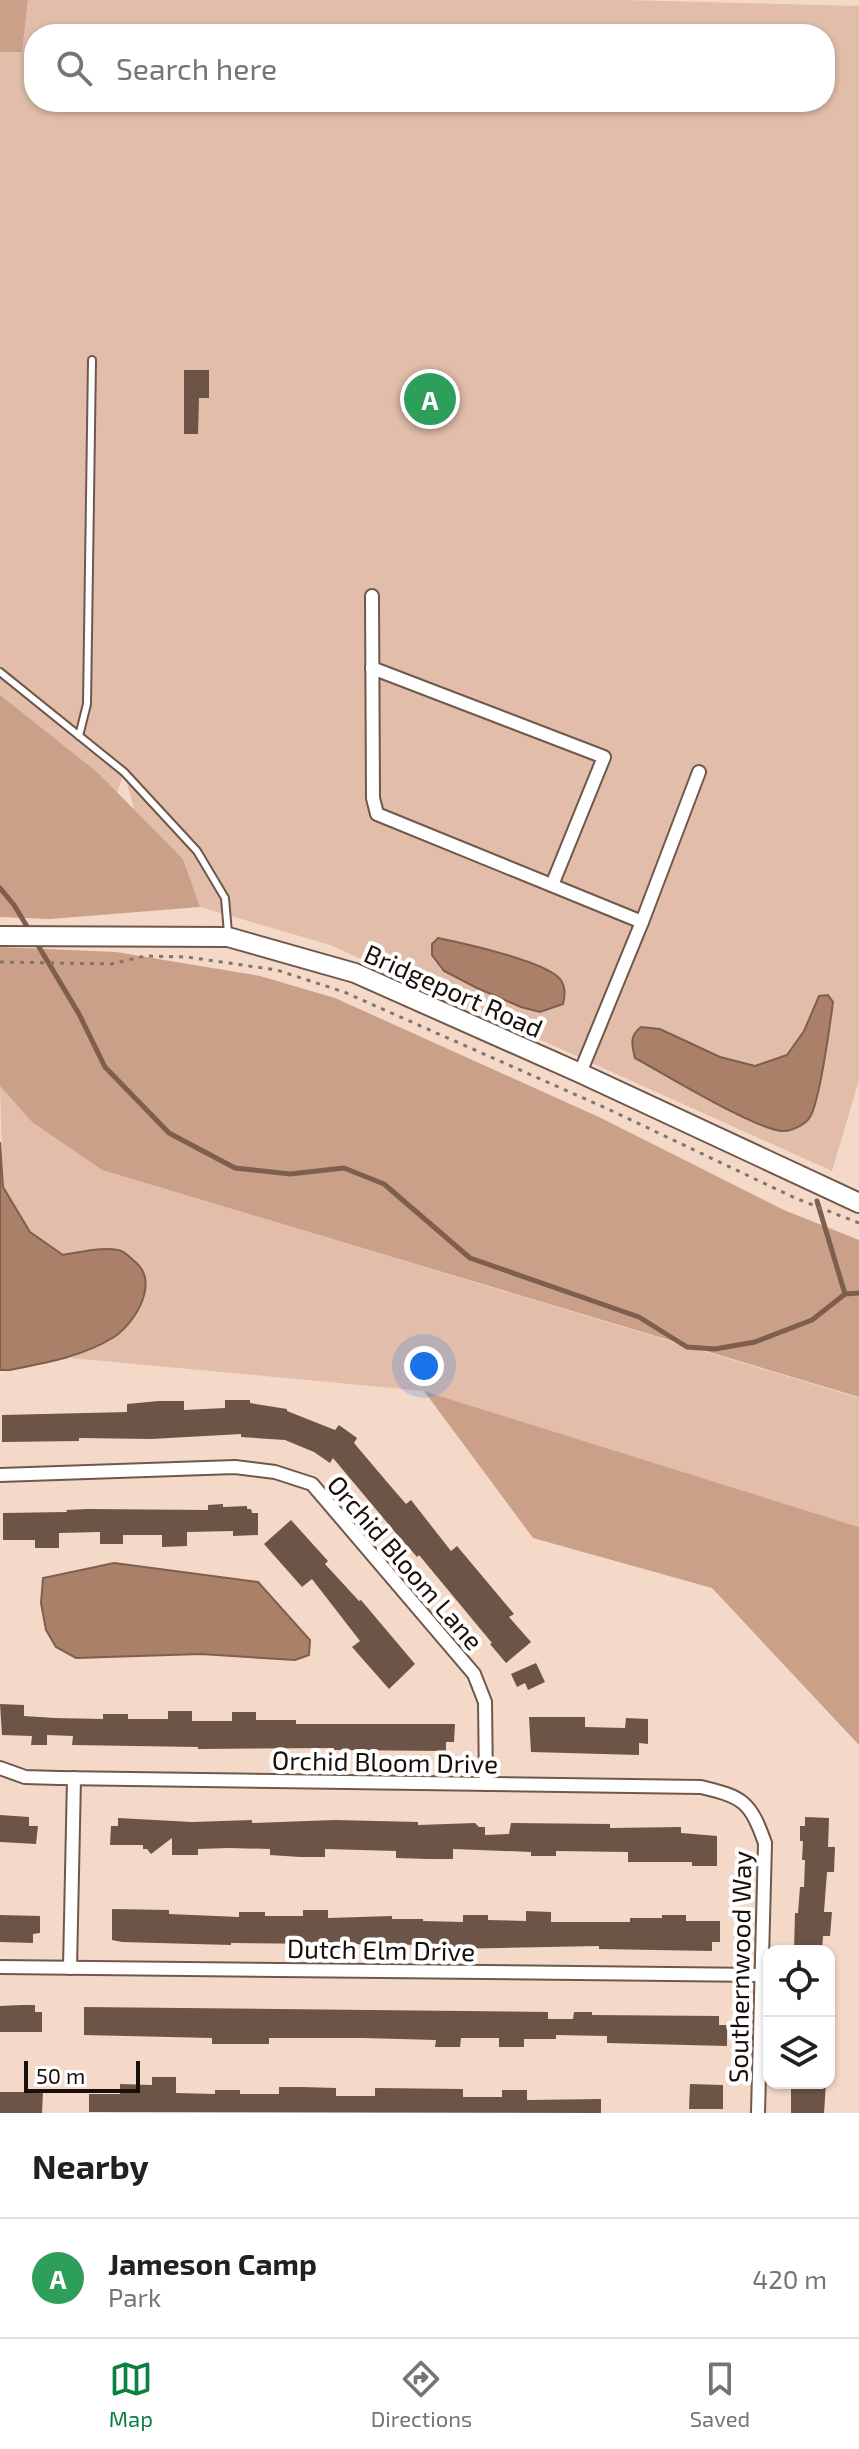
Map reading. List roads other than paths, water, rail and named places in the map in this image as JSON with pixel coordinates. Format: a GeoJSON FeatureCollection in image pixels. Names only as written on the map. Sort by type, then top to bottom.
{"type":"FeatureCollection","features":[{"type":"Feature","properties":{"kind":"street"},"geometry":{"type":"LineString","coordinates":[[372,596],[373,798],[377,814],[642,922]]}},
{"type":"Feature","properties":{"kind":"street"},"geometry":{"type":"LineString","coordinates":[[372,668],[604,757],[552,885]]}},
{"type":"Feature","properties":{"kind":"street"},"geometry":{"type":"LineString","coordinates":[[580,1073],[699,772]]}},
{"type":"Feature","properties":{"kind":"street","name":"Bridgeport Road"},"geometry":{"type":"LineString","coordinates":[[0,936],[228,937],[355,973],[580,1073],[859,1203]]}},
{"type":"Feature","properties":{"kind":"street","name":"Orchid Bloom Lane"},"geometry":{"type":"LineString","coordinates":[[0,1475],[235,1467],[275,1472],[312,1484],[474,1674],[485,1702],[486,1784]]}},
{"type":"Feature","properties":{"kind":"street","name":"Orchid Bloom Drive"},"geometry":{"type":"LineString","coordinates":[[0,1768],[25,1777],[701,1787],[735,1795],[758,1822]]}},
{"type":"Feature","properties":{"kind":"street"},"geometry":{"type":"LineString","coordinates":[[70,1968],[74,1778]]}},
{"type":"Feature","properties":{"kind":"street","name":"Southernwood Way"},"geometry":{"type":"LineString","coordinates":[[758,1822],[765,1843],[758,2113]]}},
{"type":"Feature","properties":{"kind":"street","name":"Dutch Elm Drive"},"geometry":{"type":"LineString","coordinates":[[0,1967],[762,1975]]}},
{"type":"Feature","properties":{"kind":"lane"},"geometry":{"type":"LineString","coordinates":[[79,736],[87,704],[92,360]]}},
{"type":"Feature","properties":{"kind":"lane"},"geometry":{"type":"LineString","coordinates":[[0,672],[124,772],[197,851],[225,898],[228,937]]}},
{"type":"Feature","properties":{"kind":"waterway"},"geometry":{"type":"LineString","coordinates":[[0,888],[31,933]]}},
{"type":"Feature","properties":{"kind":"waterway"},"geometry":{"type":"LineString","coordinates":[[36,942],[79,1014],[105,1067],[169,1133],[235,1168],[290,1174],[344,1168],[384,1184],[470,1258],[639,1317],[687,1347],[715,1349],[755,1342],[812,1320],[845,1294],[859,1293]]}},
{"type":"Feature","properties":{"kind":"waterway"},"geometry":{"type":"LineString","coordinates":[[817,1201],[845,1294]]}},
{"type":"Feature","properties":{"kind":"place","name":"Jameson Camp"},"geometry":{"type":"Point","coordinates":[430,399]}}]}
